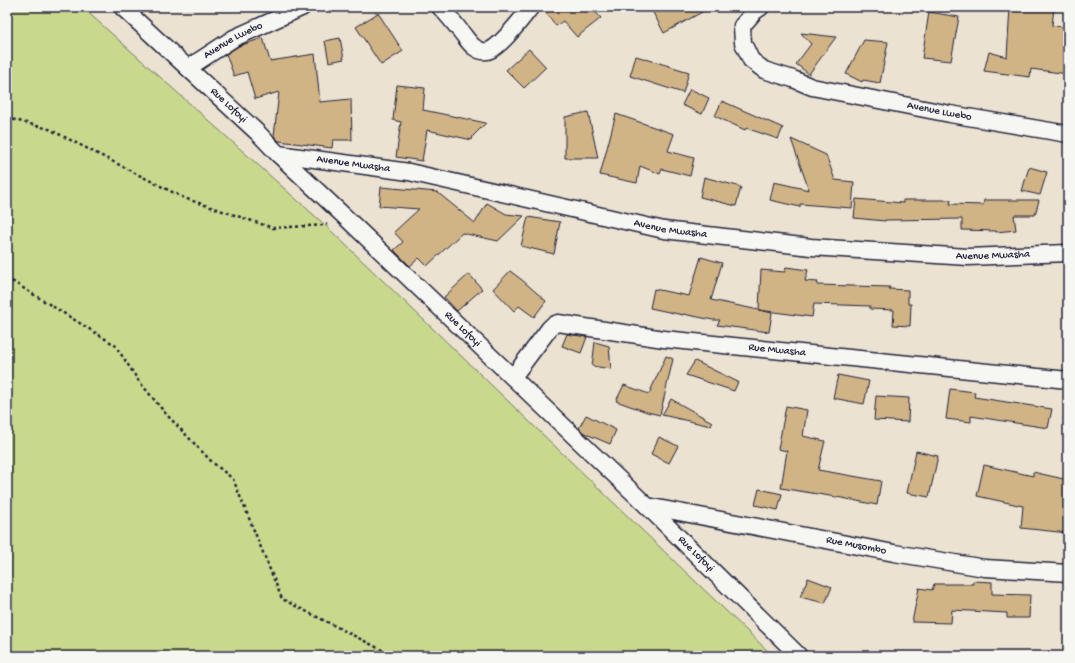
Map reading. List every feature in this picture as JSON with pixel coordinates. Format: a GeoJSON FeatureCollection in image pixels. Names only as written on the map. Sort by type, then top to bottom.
{"type":"FeatureCollection","features":[{"type":"Feature","properties":{"kind":"street","name":"Rue Lofoyi"},"geometry":{"type":"LineString","coordinates":[[122,7],[259,134],[278,154],[513,377],[647,506],[799,656]]}},
{"type":"Feature","properties":{"kind":"street","name":"Avenue Lwebo"},"geometry":{"type":"LineString","coordinates":[[188,68],[234,38],[303,7]]}},
{"type":"Feature","properties":{"kind":"street"},"geometry":{"type":"LineString","coordinates":[[440,7],[475,48],[481,51],[487,51],[493,48],[507,35],[531,7]]}},
{"type":"Feature","properties":{"kind":"street","name":"Avenue Lwebo"},"geometry":{"type":"LineString","coordinates":[[760,7],[742,26],[743,42],[752,60],[764,70],[812,86],[950,114],[1068,134]]}},
{"type":"Feature","properties":{"kind":"street","name":"Avenue Mwasha"},"geometry":{"type":"LineString","coordinates":[[278,154],[409,172],[664,230],[811,247],[968,257],[1068,253]]}},
{"type":"Feature","properties":{"kind":"street","name":"Rue Mwasha"},"geometry":{"type":"LineString","coordinates":[[513,377],[548,329],[553,325],[558,324],[664,339],[1068,380]]}},
{"type":"Feature","properties":{"kind":"street","name":"Rue Musombo"},"geometry":{"type":"LineString","coordinates":[[647,506],[894,553],[985,568],[1068,573]]}},
{"type":"Feature","properties":{"kind":"path"},"geometry":{"type":"LineString","coordinates":[[7,118],[49,128],[184,198],[273,228],[325,225],[343,215]]}},
{"type":"Feature","properties":{"kind":"path"},"geometry":{"type":"LineString","coordinates":[[7,278],[115,345],[138,380],[166,414],[212,462],[233,479],[282,599],[384,651],[388,656]]}},
{"type":"Feature","properties":{"kind":"green space"},"geometry":{"type":"Polygon","coordinates":[[[7,7],[82,7],[325,225],[773,656],[7,656],[7,7]]]}},
{"type":"Feature","properties":{"kind":"building"},"geometry":{"type":"Polygon","coordinates":[[[542,7],[591,7],[601,18],[577,37],[563,21],[556,26],[542,7]]]}},
{"type":"Feature","properties":{"kind":"building"},"geometry":{"type":"Polygon","coordinates":[[[650,7],[711,7],[664,33],[650,7]]]}},
{"type":"Feature","properties":{"kind":"building"},"geometry":{"type":"Polygon","coordinates":[[[1010,7],[1054,7],[1052,26],[1068,27],[1068,74],[1031,69],[1030,77],[984,71],[989,52],[1007,57],[1010,7]]]}},
{"type":"Feature","properties":{"kind":"building"},"geometry":{"type":"Polygon","coordinates":[[[929,12],[959,17],[951,61],[922,58],[929,12]]]}},
{"type":"Feature","properties":{"kind":"building"},"geometry":{"type":"Polygon","coordinates":[[[378,13],[403,51],[381,65],[356,27],[378,13]]]}},
{"type":"Feature","properties":{"kind":"building"},"geometry":{"type":"Polygon","coordinates":[[[801,33],[836,37],[809,74],[796,64],[811,44],[801,33]]]}},
{"type":"Feature","properties":{"kind":"building"},"geometry":{"type":"Polygon","coordinates":[[[263,38],[270,61],[315,54],[320,102],[351,99],[352,140],[333,140],[332,148],[279,141],[274,136],[279,92],[255,99],[247,72],[234,76],[226,54],[239,46],[263,38]]]}},
{"type":"Feature","properties":{"kind":"building"},"geometry":{"type":"Polygon","coordinates":[[[340,38],[344,59],[329,62],[325,41],[340,38]]]}},
{"type":"Feature","properties":{"kind":"building"},"geometry":{"type":"Polygon","coordinates":[[[864,40],[888,42],[880,83],[863,80],[862,82],[846,74],[864,40]]]}},
{"type":"Feature","properties":{"kind":"building"},"geometry":{"type":"Polygon","coordinates":[[[529,49],[546,67],[524,88],[506,70],[529,49]]]}},
{"type":"Feature","properties":{"kind":"building"},"geometry":{"type":"Polygon","coordinates":[[[636,56],[689,72],[683,93],[630,76],[636,56]]]}},
{"type":"Feature","properties":{"kind":"building"},"geometry":{"type":"Polygon","coordinates":[[[397,85],[425,88],[423,110],[486,123],[473,136],[472,140],[427,130],[422,161],[396,157],[401,122],[393,120],[397,85]]]}},
{"type":"Feature","properties":{"kind":"building"},"geometry":{"type":"Polygon","coordinates":[[[690,89],[709,98],[702,114],[682,105],[690,89]]]}},
{"type":"Feature","properties":{"kind":"building"},"geometry":{"type":"Polygon","coordinates":[[[722,101],[783,128],[778,139],[746,128],[745,130],[715,116],[722,101]]]}},
{"type":"Feature","properties":{"kind":"building"},"geometry":{"type":"Polygon","coordinates":[[[588,112],[598,158],[565,158],[565,117],[588,112]]]}},
{"type":"Feature","properties":{"kind":"building"},"geometry":{"type":"Polygon","coordinates":[[[616,114],[674,134],[668,151],[694,158],[690,176],[662,169],[660,174],[640,166],[637,183],[600,175],[616,114]]]}},
{"type":"Feature","properties":{"kind":"building"},"geometry":{"type":"Polygon","coordinates":[[[791,139],[826,155],[835,180],[854,182],[852,208],[800,204],[800,207],[770,200],[774,182],[809,190],[791,139]]]}},
{"type":"Feature","properties":{"kind":"building"},"geometry":{"type":"Polygon","coordinates":[[[1029,167],[1047,172],[1040,195],[1022,191],[1029,167]]]}},
{"type":"Feature","properties":{"kind":"building"},"geometry":{"type":"Polygon","coordinates":[[[704,177],[741,187],[736,206],[700,197],[704,177]]]}},
{"type":"Feature","properties":{"kind":"building"},"geometry":{"type":"Polygon","coordinates":[[[381,187],[437,192],[475,223],[487,203],[506,214],[524,216],[498,241],[462,233],[427,266],[419,258],[410,266],[394,250],[403,242],[394,232],[419,209],[379,206],[381,187]]]}},
{"type":"Feature","properties":{"kind":"building"},"geometry":{"type":"Polygon","coordinates":[[[856,199],[903,203],[903,200],[951,200],[950,204],[983,205],[984,200],[1039,200],[1035,215],[1014,215],[1016,230],[996,232],[962,230],[962,219],[885,221],[854,218],[856,199]]]}},
{"type":"Feature","properties":{"kind":"building"},"geometry":{"type":"Polygon","coordinates":[[[528,217],[560,222],[554,254],[521,246],[528,217]]]}},
{"type":"Feature","properties":{"kind":"building"},"geometry":{"type":"Polygon","coordinates":[[[701,257],[722,263],[711,300],[772,313],[769,332],[717,325],[720,320],[683,315],[650,308],[654,289],[689,296],[701,257]]]}},
{"type":"Feature","properties":{"kind":"building"},"geometry":{"type":"Polygon","coordinates":[[[786,267],[808,270],[805,281],[818,282],[817,285],[890,287],[889,289],[908,290],[908,304],[911,304],[910,326],[893,325],[894,310],[870,309],[870,306],[814,304],[812,317],[759,310],[761,270],[785,272],[786,267]]]}},
{"type":"Feature","properties":{"kind":"building"},"geometry":{"type":"Polygon","coordinates":[[[510,271],[546,301],[534,317],[519,306],[514,311],[493,289],[510,271]]]}},
{"type":"Feature","properties":{"kind":"building"},"geometry":{"type":"Polygon","coordinates":[[[469,274],[482,289],[457,311],[444,297],[469,274]]]}},
{"type":"Feature","properties":{"kind":"building"},"geometry":{"type":"Polygon","coordinates":[[[567,334],[587,337],[581,353],[562,346],[567,334]]]}},
{"type":"Feature","properties":{"kind":"building"},"geometry":{"type":"Polygon","coordinates":[[[595,342],[609,346],[611,369],[592,366],[595,342]]]}},
{"type":"Feature","properties":{"kind":"building"},"geometry":{"type":"Polygon","coordinates":[[[666,356],[673,359],[660,415],[616,401],[624,385],[649,394],[666,356]]]}},
{"type":"Feature","properties":{"kind":"building"},"geometry":{"type":"Polygon","coordinates":[[[695,361],[738,382],[734,391],[686,375],[695,361]]]}},
{"type":"Feature","properties":{"kind":"building"},"geometry":{"type":"Polygon","coordinates":[[[838,375],[869,381],[864,404],[833,398],[838,375]]]}},
{"type":"Feature","properties":{"kind":"building"},"geometry":{"type":"Polygon","coordinates":[[[950,389],[975,392],[974,397],[1052,409],[1048,428],[971,416],[971,422],[946,419],[950,389]]]}},
{"type":"Feature","properties":{"kind":"building"},"geometry":{"type":"Polygon","coordinates":[[[876,396],[909,398],[908,422],[874,420],[876,396]]]}},
{"type":"Feature","properties":{"kind":"building"},"geometry":{"type":"Polygon","coordinates":[[[671,399],[712,422],[711,426],[662,415],[671,399]]]}},
{"type":"Feature","properties":{"kind":"building"},"geometry":{"type":"Polygon","coordinates":[[[786,406],[807,410],[803,436],[825,441],[818,470],[881,481],[877,505],[781,488],[787,451],[778,449],[786,406]]]}},
{"type":"Feature","properties":{"kind":"building"},"geometry":{"type":"Polygon","coordinates":[[[586,415],[616,430],[610,444],[584,433],[579,428],[586,415]]]}},
{"type":"Feature","properties":{"kind":"building"},"geometry":{"type":"Polygon","coordinates":[[[659,437],[678,446],[669,463],[651,454],[659,437]]]}},
{"type":"Feature","properties":{"kind":"building"},"geometry":{"type":"Polygon","coordinates":[[[916,451],[938,456],[929,497],[907,493],[916,451]]]}},
{"type":"Feature","properties":{"kind":"building"},"geometry":{"type":"Polygon","coordinates":[[[984,465],[1033,476],[1033,472],[1068,480],[1068,533],[1021,528],[1023,506],[977,496],[984,465]]]}},
{"type":"Feature","properties":{"kind":"building"},"geometry":{"type":"Polygon","coordinates":[[[759,489],[782,494],[778,510],[755,505],[759,489]]]}},
{"type":"Feature","properties":{"kind":"building"},"geometry":{"type":"Polygon","coordinates":[[[808,578],[832,587],[825,603],[800,597],[808,578]]]}},
{"type":"Feature","properties":{"kind":"building"},"geometry":{"type":"Polygon","coordinates":[[[973,581],[992,582],[992,594],[1030,595],[1029,618],[1007,618],[1007,613],[952,610],[951,623],[912,622],[919,588],[932,590],[934,584],[973,584],[973,581]]]}}]}
